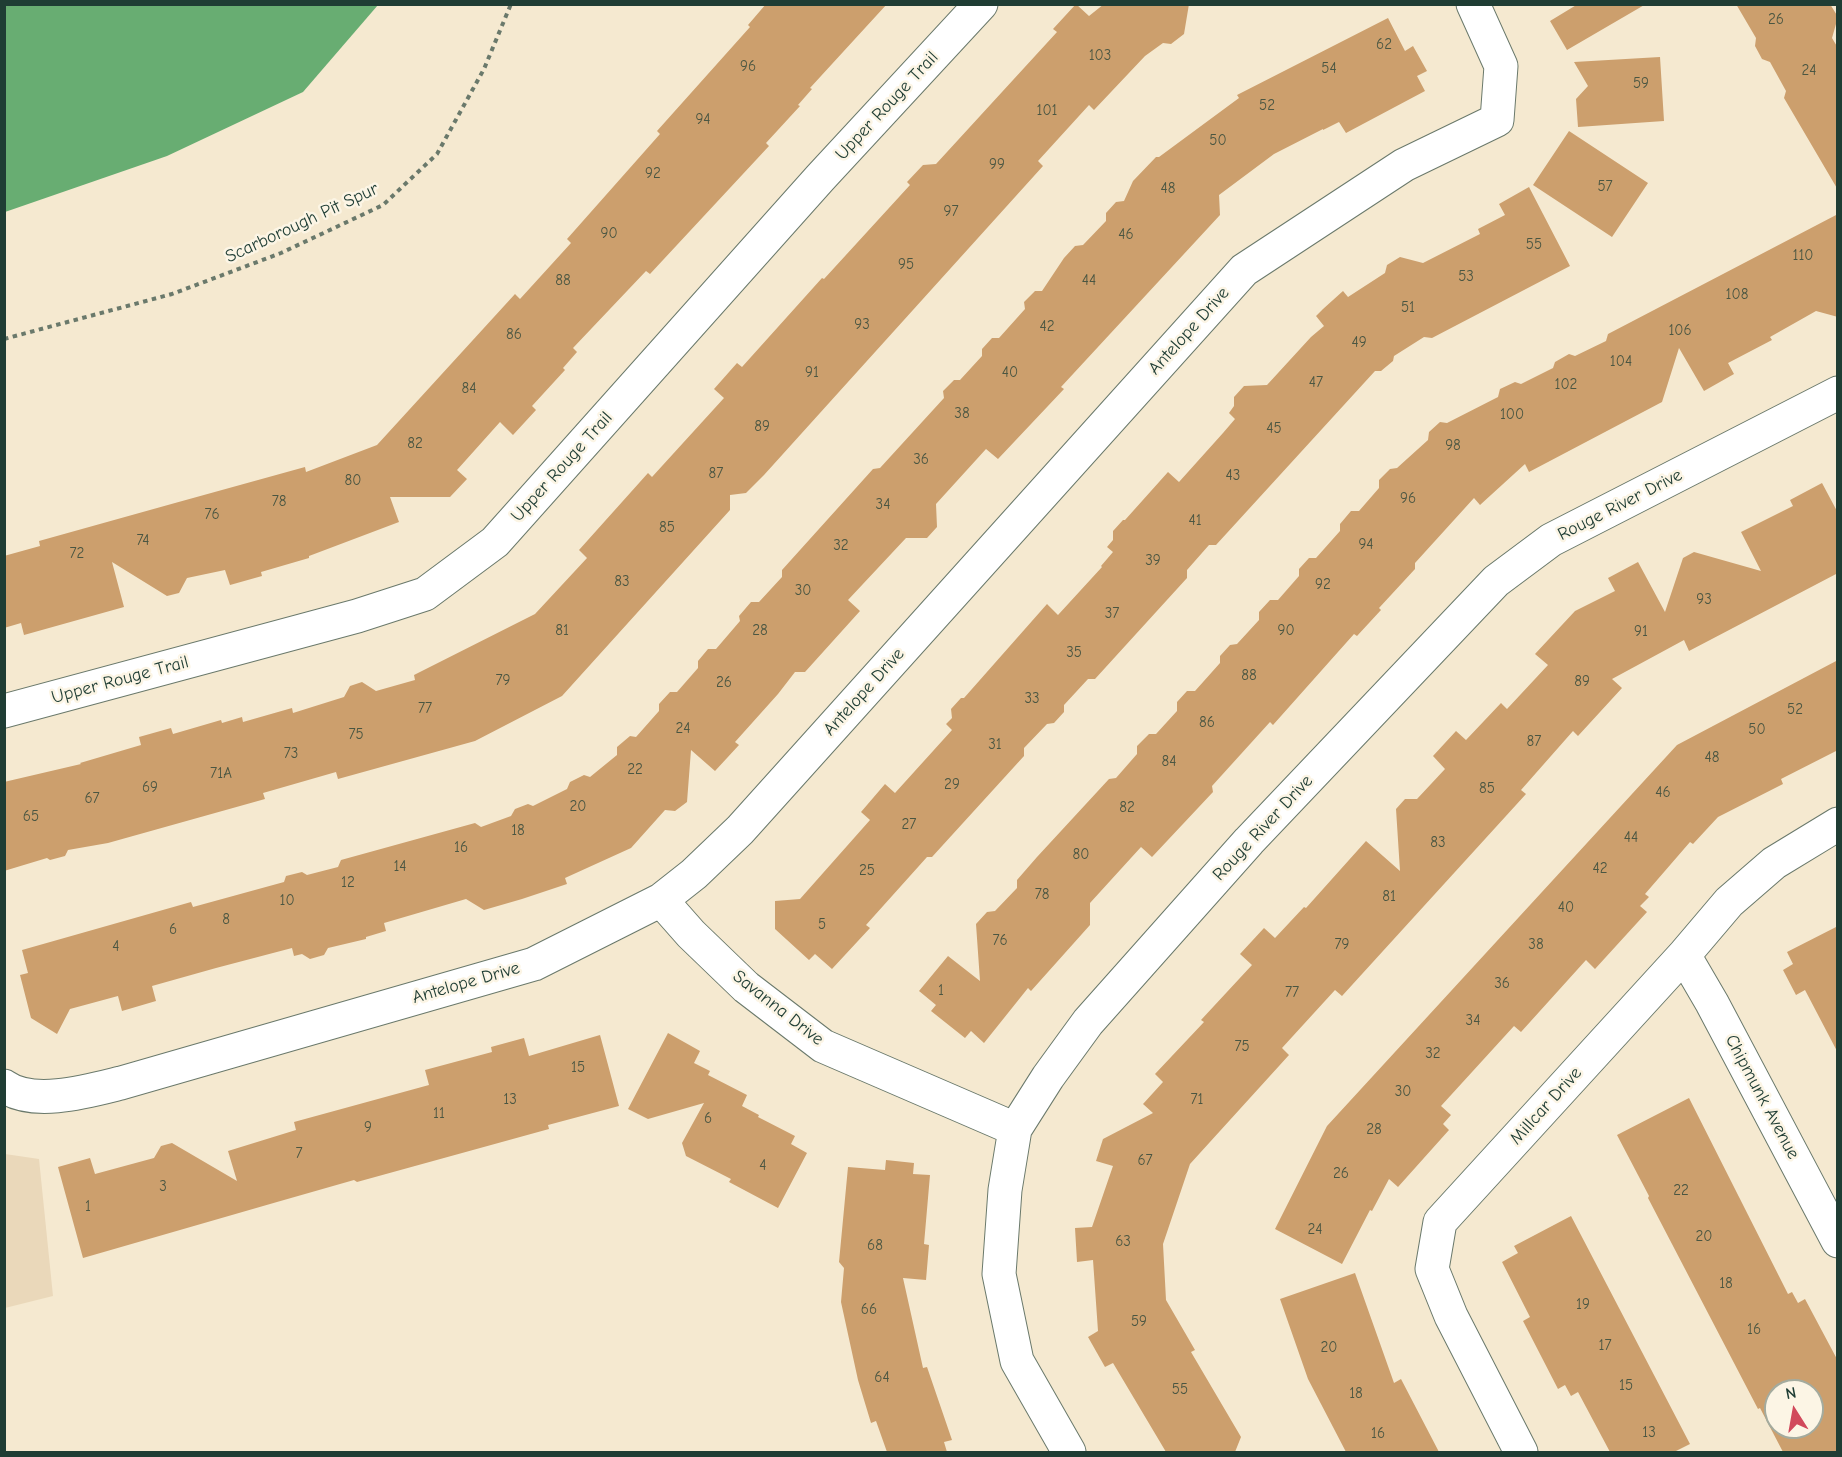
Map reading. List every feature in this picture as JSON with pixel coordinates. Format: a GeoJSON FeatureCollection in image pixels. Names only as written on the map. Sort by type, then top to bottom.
{"type":"FeatureCollection","features":[{"type":"Feature","properties":{"kind":"street","name":"Upper Rouge Trail"},"geometry":{"type":"LineString","coordinates":[[4,711],[357,616],[425,594],[495,542],[820,178],[981,4]]}},
{"type":"Feature","properties":{"kind":"street","name":"Antelope Drive"},"geometry":{"type":"LineString","coordinates":[[4,1086],[27,1095],[54,1096],[88,1092],[121,1083],[534,964],[661,900],[694,874],[740,830],[1244,270],[1404,165],[1497,120],[1501,66],[1473,4]]}},
{"type":"Feature","properties":{"kind":"street","name":"Rouge River Drive"},"geometry":{"type":"LineString","coordinates":[[1069,1452],[1017,1360],[999,1274],[1005,1191],[1015,1129],[1048,1077],[1088,1022],[1249,841],[1496,581],[1551,540],[1838,393]]}},
{"type":"Feature","properties":{"kind":"street","name":"Millcar Drive"},"geometry":{"type":"LineString","coordinates":[[1521,1452],[1451,1317],[1432,1269],[1440,1222],[1684,955],[1729,902],[1774,863],[1838,824]]}},
{"type":"Feature","properties":{"kind":"street","name":"Savanna Drive"},"geometry":{"type":"LineString","coordinates":[[661,900],[691,934],[746,987],[823,1046],[1015,1129]]}},
{"type":"Feature","properties":{"kind":"street","name":"Chipmunk Avenue"},"geometry":{"type":"LineString","coordinates":[[1684,955],[1712,1003],[1838,1241]]}},
{"type":"Feature","properties":{"kind":"path","name":"Scarborough Pit Spur"},"geometry":{"type":"LineString","coordinates":[[4,339],[172,294],[280,253],[383,205],[437,154],[484,69],[511,4]]}},
{"type":"Feature","properties":{"kind":"shaded area"},"geometry":{"type":"Polygon","coordinates":[[[5,1154],[39,1159],[53,1296],[5,1308],[5,1154]]]}},
{"type":"Feature","properties":{"kind":"green space"},"geometry":{"type":"Polygon","coordinates":[[[4,5],[378,5],[303,92],[167,156],[5,212],[4,5]]]}},
{"type":"Feature","properties":{"kind":"building"},"geometry":{"type":"Polygon","coordinates":[[[766,4],[887,4],[810,88],[812,89],[798,105],[800,106],[766,143],[769,146],[650,274],[646,271],[573,348],[577,352],[563,368],[565,370],[532,406],[536,410],[513,435],[500,422],[457,470],[467,479],[450,497],[390,497],[399,522],[309,556],[309,558],[261,572],[262,576],[230,585],[225,570],[187,578],[179,593],[167,596],[112,562],[124,607],[24,635],[21,623],[4,628],[4,556],[40,546],[39,541],[175,503],[305,467],[306,472],[377,445],[515,294],[520,299],[571,243],[567,239],[660,134],[657,131],[750,27],[748,25],[766,4]]]}},
{"type":"Feature","properties":{"kind":"building"},"geometry":{"type":"Polygon","coordinates":[[[1076,4],[1089,16],[1104,4],[1189,4],[1184,34],[1171,44],[1163,43],[1145,56],[1094,110],[1089,105],[1038,161],[1043,166],[764,475],[746,493],[730,495],[730,510],[562,696],[475,741],[338,779],[336,772],[263,793],[265,799],[108,843],[68,850],[65,856],[50,860],[47,858],[4,871],[4,782],[81,764],[141,745],[139,737],[171,728],[173,734],[221,720],[222,723],[242,717],[243,722],[292,708],[293,713],[344,697],[350,686],[362,682],[376,691],[415,680],[414,675],[535,614],[587,558],[579,550],[648,473],[652,477],[724,398],[714,389],[737,363],[742,367],[910,185],[907,182],[923,165],[936,164],[1057,32],[1053,29],[1076,4]]]}},
{"type":"Feature","properties":{"kind":"building"},"geometry":{"type":"Polygon","coordinates":[[[1578,4],[1646,4],[1567,50],[1550,21],[1578,4]]]}},
{"type":"Feature","properties":{"kind":"building"},"geometry":{"type":"Polygon","coordinates":[[[1736,4],[1830,4],[1838,17],[1832,38],[1838,48],[1838,190],[1784,98],[1786,91],[1770,62],[1762,59],[1755,46],[1756,38],[1736,4]]]}},
{"type":"Feature","properties":{"kind":"building"},"geometry":{"type":"Polygon","coordinates":[[[1388,18],[1405,51],[1413,46],[1427,71],[1417,76],[1425,91],[1346,133],[1339,122],[1323,129],[1274,154],[1219,195],[1220,215],[1061,387],[1064,389],[998,459],[986,449],[936,504],[937,527],[927,538],[906,538],[848,600],[860,611],[805,672],[795,672],[735,742],[739,745],[715,771],[691,750],[687,802],[675,811],[665,810],[631,848],[565,878],[567,884],[484,910],[466,899],[384,923],[386,931],[366,937],[366,939],[328,948],[324,955],[310,959],[302,954],[294,956],[292,948],[152,986],[156,1001],[122,1011],[118,996],[70,1009],[57,1034],[31,1018],[20,975],[28,973],[22,950],[191,902],[193,907],[284,882],[286,876],[302,872],[307,875],[338,867],[341,860],[475,823],[481,827],[511,816],[515,809],[528,804],[533,806],[567,789],[570,782],[584,775],[590,777],[617,755],[617,747],[630,736],[636,737],[659,711],[659,704],[670,692],[677,692],[698,668],[698,661],[708,649],[716,649],[740,621],[739,616],[751,602],[759,602],[782,577],[782,570],[873,469],[880,468],[944,398],[943,391],[954,380],[960,380],[982,356],[982,349],[992,338],[999,338],[1025,309],[1024,302],[1035,291],[1042,291],[1064,258],[1075,246],[1083,245],[1106,221],[1106,213],[1116,202],[1124,201],[1133,181],[1156,157],[1239,98],[1237,95],[1388,18]]]}},
{"type":"Feature","properties":{"kind":"building"},"geometry":{"type":"Polygon","coordinates":[[[1660,57],[1664,121],[1578,127],[1576,99],[1588,86],[1574,62],[1660,57]]]}},
{"type":"Feature","properties":{"kind":"building"},"geometry":{"type":"Polygon","coordinates":[[[1569,131],[1648,183],[1612,237],[1533,185],[1569,131]]]}},
{"type":"Feature","properties":{"kind":"building"},"geometry":{"type":"Polygon","coordinates":[[[1529,187],[1570,266],[1432,338],[1424,337],[1394,356],[1393,361],[1381,371],[1375,371],[1216,545],[1209,545],[1187,570],[1187,578],[1095,679],[1088,679],[1064,705],[1064,712],[1054,723],[1047,724],[1024,748],[1024,756],[932,857],[927,857],[866,925],[870,928],[832,969],[815,954],[809,960],[775,929],[775,901],[800,899],[870,820],[861,812],[885,784],[895,793],[952,730],[946,724],[952,718],[951,709],[961,698],[964,698],[1047,604],[1058,615],[1102,567],[1113,552],[1107,547],[1113,540],[1113,531],[1168,472],[1179,482],[1223,433],[1235,419],[1229,413],[1234,406],[1234,397],[1244,386],[1267,385],[1324,326],[1316,316],[1343,291],[1348,297],[1385,273],[1387,265],[1400,257],[1423,263],[1480,234],[1478,229],[1505,215],[1499,204],[1529,187]]]}},
{"type":"Feature","properties":{"kind":"building"},"geometry":{"type":"Polygon","coordinates":[[[1838,214],[1838,317],[1816,311],[1770,337],[1772,340],[1728,363],[1734,374],[1704,391],[1679,348],[1662,402],[1529,472],[1525,464],[1480,505],[1474,498],[1415,563],[1415,569],[1379,608],[1381,610],[1357,636],[1354,634],[1273,725],[1270,722],[1212,786],[1213,792],[1152,857],[1141,847],[1090,903],[1090,925],[1031,991],[1028,988],[984,1043],[971,1031],[965,1038],[931,1011],[936,1005],[919,991],[948,956],[980,981],[976,924],[987,912],[995,911],[1017,888],[1017,880],[1037,857],[1109,779],[1116,778],[1137,754],[1137,746],[1149,734],[1156,734],[1177,711],[1177,702],[1187,691],[1195,691],[1220,663],[1220,656],[1230,645],[1237,644],[1259,620],[1259,612],[1270,600],[1278,600],[1299,576],[1299,569],[1309,558],[1316,558],[1340,531],[1340,524],[1351,511],[1359,511],[1379,488],[1379,480],[1390,469],[1397,468],[1428,440],[1429,432],[1440,422],[1447,423],[1498,397],[1500,389],[1515,382],[1521,384],[1553,368],[1555,362],[1569,354],[1575,356],[1606,341],[1608,334],[1838,214]]]}},
{"type":"Feature","properties":{"kind":"building"},"geometry":{"type":"Polygon","coordinates":[[[1822,483],[1838,513],[1838,573],[1689,651],[1684,640],[1612,679],[1622,688],[1578,736],[1573,731],[1521,790],[1526,794],[1342,996],[1335,990],[1282,1048],[1289,1055],[1190,1164],[1163,1244],[1166,1300],[1195,1350],[1191,1352],[1241,1437],[1235,1452],[1166,1452],[1113,1363],[1105,1367],[1088,1337],[1098,1331],[1093,1260],[1077,1262],[1075,1228],[1092,1227],[1113,1166],[1096,1161],[1103,1139],[1153,1113],[1143,1104],[1163,1082],[1155,1074],[1204,1022],[1201,1020],[1252,965],[1240,954],[1264,928],[1275,938],[1304,907],[1306,908],[1366,841],[1400,871],[1396,809],[1405,799],[1417,799],[1445,769],[1433,756],[1456,731],[1466,740],[1501,703],[1507,709],[1548,665],[1535,654],[1575,611],[1615,591],[1608,578],[1638,562],[1665,612],[1683,558],[1694,552],[1761,571],[1741,532],[1793,506],[1790,500],[1822,483]]]}},
{"type":"Feature","properties":{"kind":"building"},"geometry":{"type":"Polygon","coordinates":[[[1838,660],[1838,750],[1781,779],[1783,784],[1718,817],[1693,844],[1690,842],[1645,894],[1649,897],[1640,906],[1647,912],[1595,969],[1586,960],[1521,1032],[1514,1026],[1441,1106],[1451,1115],[1443,1124],[1449,1130],[1398,1187],[1389,1179],[1342,1264],[1275,1229],[1327,1126],[1677,745],[1838,660]]]}},
{"type":"Feature","properties":{"kind":"building"},"geometry":{"type":"Polygon","coordinates":[[[1838,926],[1838,1053],[1805,990],[1796,995],[1783,970],[1793,964],[1787,952],[1838,926]]]}},
{"type":"Feature","properties":{"kind":"building"},"geometry":{"type":"Polygon","coordinates":[[[668,1033],[700,1051],[694,1063],[710,1071],[708,1075],[747,1095],[742,1106],[795,1136],[791,1144],[807,1153],[778,1208],[729,1182],[731,1179],[686,1156],[682,1143],[704,1103],[648,1119],[628,1109],[668,1033]]]}},
{"type":"Feature","properties":{"kind":"building"},"geometry":{"type":"Polygon","coordinates":[[[600,1035],[619,1106],[548,1125],[549,1129],[357,1182],[354,1180],[83,1258],[58,1167],[90,1158],[95,1174],[154,1158],[161,1146],[172,1143],[237,1181],[228,1151],[296,1130],[294,1122],[429,1085],[425,1070],[492,1052],[491,1047],[524,1038],[529,1056],[600,1035]]]}},
{"type":"Feature","properties":{"kind":"building"},"geometry":{"type":"Polygon","coordinates":[[[1689,1098],[1788,1294],[1792,1292],[1798,1303],[1805,1299],[1838,1361],[1838,1452],[1783,1452],[1776,1439],[1824,1439],[1824,1379],[1764,1379],[1764,1416],[1760,1408],[1758,1409],[1648,1198],[1617,1135],[1689,1098]]]}},
{"type":"Feature","properties":{"kind":"building"},"geometry":{"type":"Polygon","coordinates":[[[886,1160],[914,1163],[913,1174],[930,1175],[924,1244],[929,1245],[926,1280],[903,1278],[923,1368],[927,1367],[952,1440],[944,1442],[947,1452],[887,1452],[876,1421],[871,1423],[858,1380],[841,1302],[844,1268],[839,1262],[848,1167],[885,1170],[886,1160]]]}},
{"type":"Feature","properties":{"kind":"building"},"geometry":{"type":"Polygon","coordinates":[[[1571,1216],[1690,1444],[1674,1452],[1610,1452],[1578,1392],[1571,1396],[1565,1385],[1558,1389],[1523,1321],[1530,1317],[1502,1262],[1518,1253],[1514,1246],[1571,1216]]]}},
{"type":"Feature","properties":{"kind":"building"},"geometry":{"type":"Polygon","coordinates":[[[1355,1273],[1394,1383],[1401,1379],[1439,1452],[1346,1452],[1308,1379],[1280,1299],[1355,1273]]]}}]}
